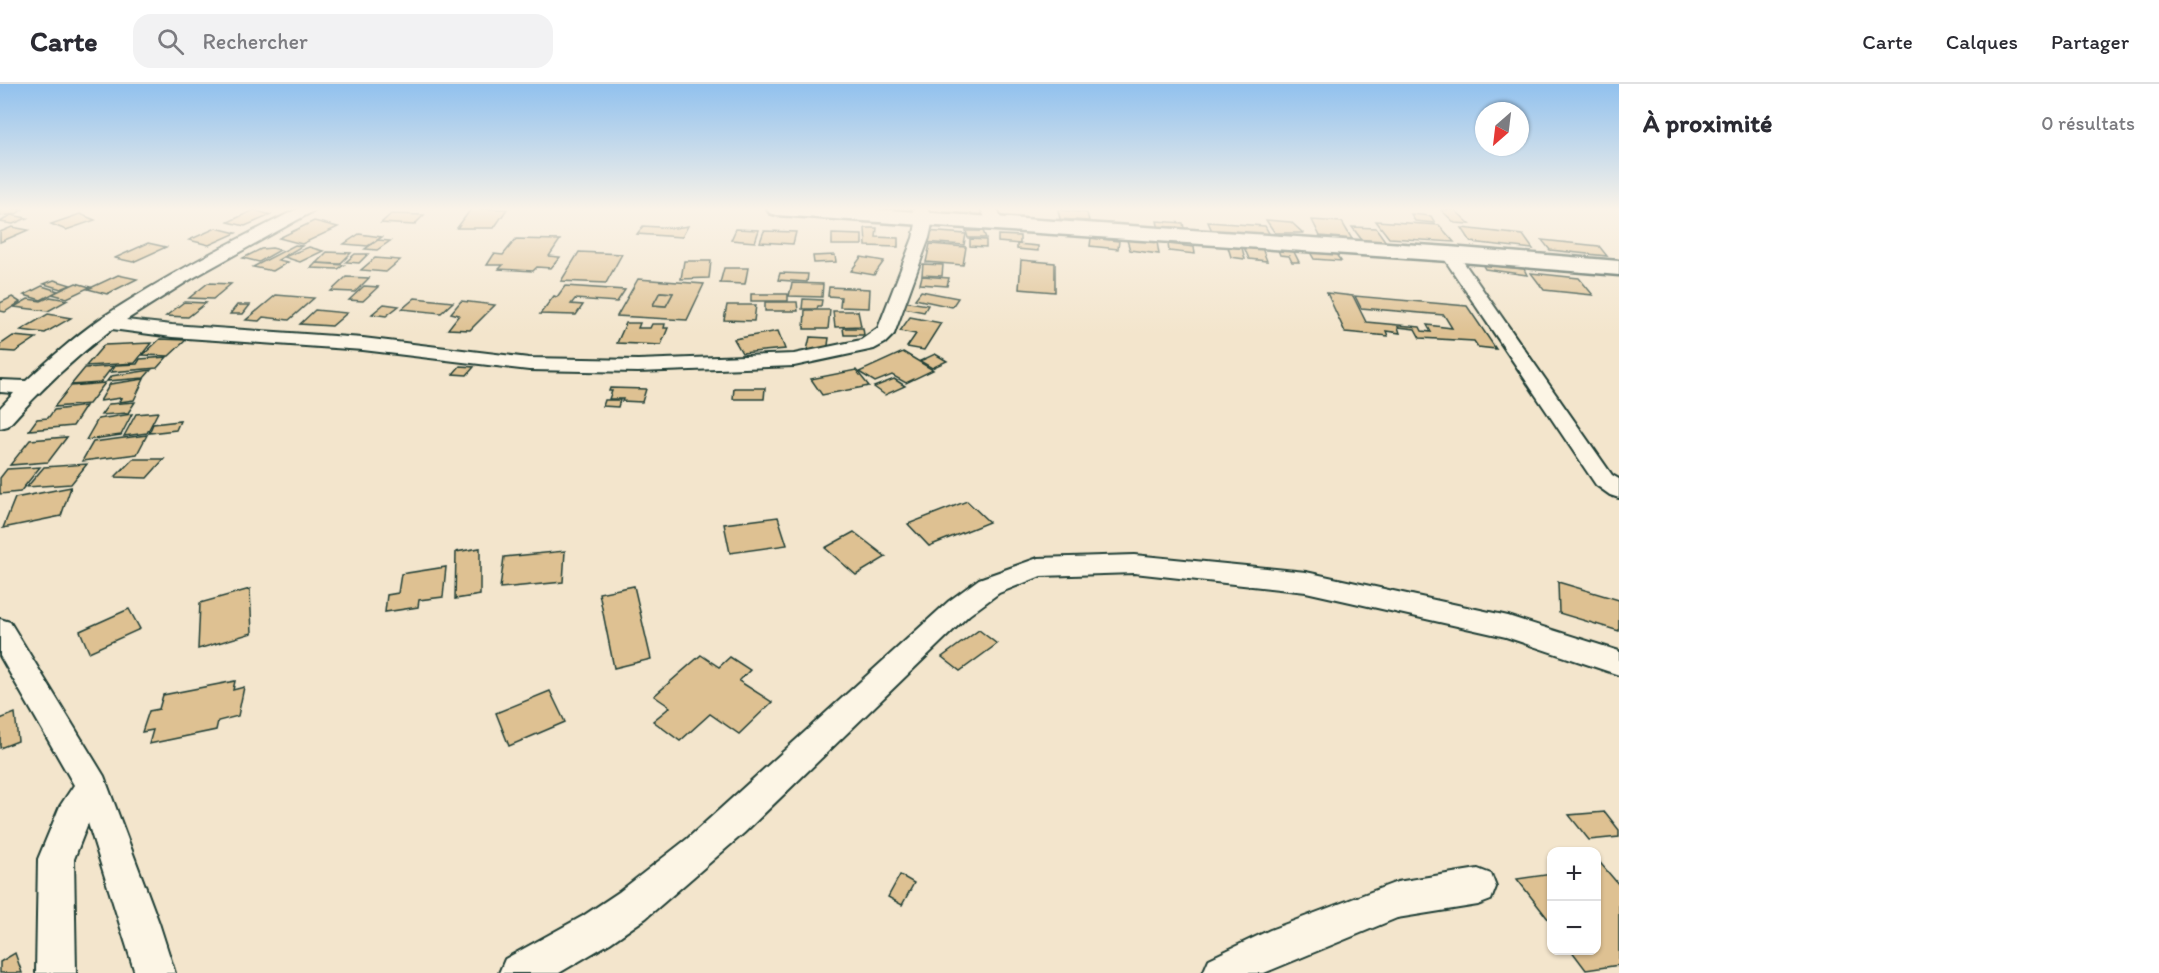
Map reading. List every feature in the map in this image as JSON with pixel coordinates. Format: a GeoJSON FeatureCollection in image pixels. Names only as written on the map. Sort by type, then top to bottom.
{"type":"FeatureCollection","features":[{"type":"Feature","properties":{"kind":"main road"},"geometry":{"type":"LineString","coordinates":[[1407,250],[1619,268]]}},
{"type":"Feature","properties":{"kind":"street"},"geometry":{"type":"LineString","coordinates":[[0,421],[55,364],[107,323],[229,250]]}},
{"type":"Feature","properties":{"kind":"street"},"geometry":{"type":"LineString","coordinates":[[107,323],[172,331],[363,344],[529,364],[638,366],[794,360],[858,348],[878,339],[887,330],[916,250]]}},
{"type":"Feature","properties":{"kind":"street"},"geometry":{"type":"LineString","coordinates":[[1449,254],[1604,480],[1619,490]]}},
{"type":"Feature","properties":{"kind":"street"},"geometry":{"type":"LineString","coordinates":[[0,386],[32,387]]}},
{"type":"Feature","properties":{"kind":"street"},"geometry":{"type":"LineString","coordinates":[[519,973],[564,951],[605,926],[666,880],[738,817],[959,608],[989,586],[1038,567],[1134,564],[1306,582],[1508,627],[1619,663]]}},
{"type":"Feature","properties":{"kind":"street"},"geometry":{"type":"LineString","coordinates":[[0,630],[92,786],[155,973]]}},
{"type":"Feature","properties":{"kind":"street"},"geometry":{"type":"LineString","coordinates":[[56,973],[56,859],[72,817],[92,786]]}},
{"type":"Feature","properties":{"kind":"street"},"geometry":{"type":"LineString","coordinates":[[1223,973],[1270,949],[1397,900],[1478,888]]}},
{"type":"Feature","properties":{"kind":"building"},"geometry":{"type":"Polygon","coordinates":[[[132,250],[158,250],[133,262],[115,258],[132,250]]]}},
{"type":"Feature","properties":{"kind":"building"},"geometry":{"type":"Polygon","coordinates":[[[258,250],[279,250],[259,262],[243,258],[258,250]]]}},
{"type":"Feature","properties":{"kind":"building"},"geometry":{"type":"Polygon","coordinates":[[[285,250],[294,250],[278,260],[288,262],[273,271],[253,267],[285,250]]]}},
{"type":"Feature","properties":{"kind":"building"},"geometry":{"type":"Polygon","coordinates":[[[300,250],[323,251],[300,262],[284,257],[300,250]]]}},
{"type":"Feature","properties":{"kind":"building"},"geometry":{"type":"Polygon","coordinates":[[[507,250],[553,250],[549,256],[560,257],[551,268],[537,267],[533,271],[499,269],[503,265],[487,265],[494,254],[503,255],[507,250]]]}},
{"type":"Feature","properties":{"kind":"building"},"geometry":{"type":"Polygon","coordinates":[[[929,250],[965,250],[963,265],[926,262],[929,250]]]}},
{"type":"Feature","properties":{"kind":"building"},"geometry":{"type":"Polygon","coordinates":[[[1134,250],[1158,250],[1159,254],[1134,250]]]}},
{"type":"Feature","properties":{"kind":"building"},"geometry":{"type":"Polygon","coordinates":[[[1194,250],[1195,254],[1169,251],[1194,250]]]}},
{"type":"Feature","properties":{"kind":"building"},"geometry":{"type":"Polygon","coordinates":[[[1229,250],[1243,250],[1245,259],[1231,257],[1229,250]]]}},
{"type":"Feature","properties":{"kind":"building"},"geometry":{"type":"Polygon","coordinates":[[[1245,250],[1263,250],[1267,261],[1249,259],[1245,250]]]}},
{"type":"Feature","properties":{"kind":"building"},"geometry":{"type":"Polygon","coordinates":[[[1278,250],[1294,252],[1299,262],[1292,262],[1289,256],[1280,255],[1278,250]]]}},
{"type":"Feature","properties":{"kind":"building"},"geometry":{"type":"Polygon","coordinates":[[[1555,250],[1603,250],[1607,256],[1555,250]]]}},
{"type":"Feature","properties":{"kind":"building"},"geometry":{"type":"Polygon","coordinates":[[[327,252],[351,253],[340,264],[316,263],[327,252]]]}},
{"type":"Feature","properties":{"kind":"building"},"geometry":{"type":"Polygon","coordinates":[[[579,252],[622,254],[606,283],[561,281],[579,252]]]}},
{"type":"Feature","properties":{"kind":"building"},"geometry":{"type":"Polygon","coordinates":[[[1310,252],[1335,253],[1341,261],[1314,259],[1310,252]]]}},
{"type":"Feature","properties":{"kind":"building"},"geometry":{"type":"Polygon","coordinates":[[[355,254],[368,254],[359,263],[346,262],[355,254]]]}},
{"type":"Feature","properties":{"kind":"building"},"geometry":{"type":"Polygon","coordinates":[[[835,255],[836,262],[814,263],[813,256],[835,255]]]}},
{"type":"Feature","properties":{"kind":"building"},"geometry":{"type":"Polygon","coordinates":[[[861,257],[884,261],[874,275],[851,271],[861,257]]]}},
{"type":"Feature","properties":{"kind":"building"},"geometry":{"type":"Polygon","coordinates":[[[375,258],[400,260],[386,272],[361,270],[375,258]]]}},
{"type":"Feature","properties":{"kind":"building"},"geometry":{"type":"Polygon","coordinates":[[[1021,260],[1055,263],[1055,292],[1019,289],[1021,260]]]}},
{"type":"Feature","properties":{"kind":"building"},"geometry":{"type":"Polygon","coordinates":[[[684,261],[711,261],[709,278],[681,279],[684,261]]]}},
{"type":"Feature","properties":{"kind":"building"},"geometry":{"type":"Polygon","coordinates":[[[316,263],[344,265],[338,269],[311,268],[316,263]]]}},
{"type":"Feature","properties":{"kind":"building"},"geometry":{"type":"Polygon","coordinates":[[[923,264],[943,265],[942,276],[922,275],[923,264]]]}},
{"type":"Feature","properties":{"kind":"building"},"geometry":{"type":"Polygon","coordinates":[[[1482,264],[1524,269],[1527,275],[1485,269],[1482,264]]]}},
{"type":"Feature","properties":{"kind":"building"},"geometry":{"type":"Polygon","coordinates":[[[724,268],[748,268],[745,284],[720,283],[724,268]]]}},
{"type":"Feature","properties":{"kind":"building"},"geometry":{"type":"Polygon","coordinates":[[[780,273],[808,274],[807,282],[778,280],[780,273]]]}},
{"type":"Feature","properties":{"kind":"building"},"geometry":{"type":"Polygon","coordinates":[[[1531,273],[1579,278],[1593,295],[1544,290],[1531,273]]]}},
{"type":"Feature","properties":{"kind":"building"},"geometry":{"type":"Polygon","coordinates":[[[118,275],[137,279],[107,294],[88,289],[118,275]]]}},
{"type":"Feature","properties":{"kind":"building"},"geometry":{"type":"Polygon","coordinates":[[[922,276],[949,278],[947,286],[920,284],[922,276]]]}},
{"type":"Feature","properties":{"kind":"building"},"geometry":{"type":"Polygon","coordinates":[[[346,277],[369,278],[355,292],[331,291],[346,277]]]}},
{"type":"Feature","properties":{"kind":"building"},"geometry":{"type":"Polygon","coordinates":[[[638,279],[704,284],[687,320],[617,316],[638,279]],[[660,292],[653,305],[666,306],[673,293],[660,292]]]}},
{"type":"Feature","properties":{"kind":"building"},"geometry":{"type":"Polygon","coordinates":[[[54,280],[71,285],[61,289],[44,284],[54,280]]]}},
{"type":"Feature","properties":{"kind":"building"},"geometry":{"type":"Polygon","coordinates":[[[76,283],[90,287],[67,298],[52,294],[76,283]]]}},
{"type":"Feature","properties":{"kind":"building"},"geometry":{"type":"Polygon","coordinates":[[[208,283],[231,284],[213,299],[189,298],[208,283]]]}},
{"type":"Feature","properties":{"kind":"building"},"geometry":{"type":"Polygon","coordinates":[[[792,283],[823,284],[822,297],[789,296],[792,283]]]}},
{"type":"Feature","properties":{"kind":"building"},"geometry":{"type":"Polygon","coordinates":[[[42,286],[58,291],[41,300],[24,295],[42,286]]]}},
{"type":"Feature","properties":{"kind":"building"},"geometry":{"type":"Polygon","coordinates":[[[364,286],[378,287],[363,301],[349,300],[364,286]]]}},
{"type":"Feature","properties":{"kind":"building"},"geometry":{"type":"Polygon","coordinates":[[[565,286],[625,290],[617,302],[575,299],[571,304],[583,305],[576,315],[540,314],[565,286]]]}},
{"type":"Feature","properties":{"kind":"building"},"geometry":{"type":"Polygon","coordinates":[[[829,287],[870,289],[869,308],[840,307],[841,297],[828,296],[829,287]]]}},
{"type":"Feature","properties":{"kind":"building"},"geometry":{"type":"Polygon","coordinates":[[[921,291],[958,298],[952,307],[915,299],[921,291]]]}},
{"type":"Feature","properties":{"kind":"building"},"geometry":{"type":"Polygon","coordinates":[[[660,292],[673,293],[666,306],[653,305],[660,292]]]}},
{"type":"Feature","properties":{"kind":"building"},"geometry":{"type":"Polygon","coordinates":[[[1327,293],[1353,296],[1366,322],[1420,327],[1422,331],[1431,332],[1427,325],[1452,328],[1444,315],[1361,308],[1355,296],[1467,306],[1496,349],[1478,347],[1474,341],[1420,338],[1415,329],[1398,327],[1400,333],[1386,331],[1388,336],[1345,332],[1327,293]]]}},
{"type":"Feature","properties":{"kind":"building"},"geometry":{"type":"Polygon","coordinates":[[[751,294],[788,294],[788,301],[751,301],[751,294]]]}},
{"type":"Feature","properties":{"kind":"building"},"geometry":{"type":"Polygon","coordinates":[[[276,295],[314,298],[289,320],[263,317],[259,321],[246,320],[276,295]]]}},
{"type":"Feature","properties":{"kind":"building"},"geometry":{"type":"Polygon","coordinates":[[[12,297],[20,302],[5,312],[0,311],[0,303],[12,297]]]}},
{"type":"Feature","properties":{"kind":"building"},"geometry":{"type":"Polygon","coordinates":[[[50,297],[68,300],[48,311],[14,307],[28,299],[41,301],[50,297]]]}},
{"type":"Feature","properties":{"kind":"building"},"geometry":{"type":"Polygon","coordinates":[[[415,298],[453,302],[441,313],[402,309],[415,298]]]}},
{"type":"Feature","properties":{"kind":"building"},"geometry":{"type":"Polygon","coordinates":[[[803,299],[822,300],[821,306],[817,309],[802,309],[803,299]]]}},
{"type":"Feature","properties":{"kind":"building"},"geometry":{"type":"Polygon","coordinates":[[[461,301],[495,305],[470,330],[448,329],[459,315],[451,313],[461,301]]]}},
{"type":"Feature","properties":{"kind":"building"},"geometry":{"type":"Polygon","coordinates":[[[902,301],[928,305],[924,312],[898,307],[902,301]]]}},
{"type":"Feature","properties":{"kind":"building"},"geometry":{"type":"Polygon","coordinates":[[[184,302],[206,303],[188,317],[166,316],[184,302]]]}},
{"type":"Feature","properties":{"kind":"building"},"geometry":{"type":"Polygon","coordinates":[[[765,302],[797,302],[798,311],[765,311],[765,302]]]}},
{"type":"Feature","properties":{"kind":"building"},"geometry":{"type":"Polygon","coordinates":[[[384,304],[399,306],[386,316],[372,314],[384,304]]]}},
{"type":"Feature","properties":{"kind":"building"},"geometry":{"type":"Polygon","coordinates":[[[237,305],[250,305],[243,314],[230,314],[237,305]]]}},
{"type":"Feature","properties":{"kind":"building"},"geometry":{"type":"Polygon","coordinates":[[[727,305],[756,305],[754,321],[724,320],[727,305]]]}},
{"type":"Feature","properties":{"kind":"building"},"geometry":{"type":"Polygon","coordinates":[[[315,310],[347,313],[332,326],[300,324],[315,310]]]}},
{"type":"Feature","properties":{"kind":"building"},"geometry":{"type":"Polygon","coordinates":[[[805,310],[830,310],[828,329],[804,329],[805,310]]]}},
{"type":"Feature","properties":{"kind":"building"},"geometry":{"type":"Polygon","coordinates":[[[833,311],[858,311],[861,326],[835,327],[833,311]]]}},
{"type":"Feature","properties":{"kind":"building"},"geometry":{"type":"Polygon","coordinates":[[[48,314],[71,318],[45,333],[21,330],[48,314]]]}},
{"type":"Feature","properties":{"kind":"building"},"geometry":{"type":"Polygon","coordinates":[[[910,317],[941,323],[924,350],[907,347],[916,334],[900,331],[910,317]]]}},
{"type":"Feature","properties":{"kind":"building"},"geometry":{"type":"Polygon","coordinates":[[[626,323],[640,323],[638,328],[650,328],[652,324],[665,324],[664,328],[668,328],[661,345],[617,343],[626,323]]]}},
{"type":"Feature","properties":{"kind":"building"},"geometry":{"type":"Polygon","coordinates":[[[843,328],[863,328],[864,335],[844,335],[843,328]]]}},
{"type":"Feature","properties":{"kind":"building"},"geometry":{"type":"Polygon","coordinates":[[[778,331],[785,349],[742,353],[734,339],[778,331]]]}},
{"type":"Feature","properties":{"kind":"building"},"geometry":{"type":"Polygon","coordinates":[[[13,336],[36,338],[15,352],[0,351],[0,345],[13,336]]]}},
{"type":"Feature","properties":{"kind":"building"},"geometry":{"type":"Polygon","coordinates":[[[810,337],[829,338],[827,352],[807,350],[810,337]]]}},
{"type":"Feature","properties":{"kind":"building"},"geometry":{"type":"Polygon","coordinates":[[[160,339],[186,340],[169,356],[143,355],[160,339]]]}},
{"type":"Feature","properties":{"kind":"building"},"geometry":{"type":"Polygon","coordinates":[[[151,343],[135,363],[86,366],[104,345],[151,343]]]}},
{"type":"Feature","properties":{"kind":"building"},"geometry":{"type":"Polygon","coordinates":[[[903,352],[933,370],[906,383],[892,375],[875,382],[859,372],[903,352]]]}},
{"type":"Feature","properties":{"kind":"building"},"geometry":{"type":"Polygon","coordinates":[[[935,354],[947,361],[932,368],[920,361],[935,354]]]}},
{"type":"Feature","properties":{"kind":"building"},"geometry":{"type":"Polygon","coordinates":[[[167,357],[157,368],[111,372],[116,365],[137,364],[140,359],[167,357]]]}},
{"type":"Feature","properties":{"kind":"building"},"geometry":{"type":"Polygon","coordinates":[[[113,366],[100,383],[71,385],[85,368],[113,366]]]}},
{"type":"Feature","properties":{"kind":"building"},"geometry":{"type":"Polygon","coordinates":[[[460,366],[474,367],[467,375],[453,374],[460,366]]]}},
{"type":"Feature","properties":{"kind":"building"},"geometry":{"type":"Polygon","coordinates":[[[151,370],[144,378],[107,381],[111,376],[151,370]]]}},
{"type":"Feature","properties":{"kind":"building"},"geometry":{"type":"Polygon","coordinates":[[[856,370],[869,386],[822,395],[811,379],[856,370]]]}},
{"type":"Feature","properties":{"kind":"building"},"geometry":{"type":"Polygon","coordinates":[[[144,379],[134,400],[119,402],[121,398],[100,401],[110,384],[144,379]]]}},
{"type":"Feature","properties":{"kind":"building"},"geometry":{"type":"Polygon","coordinates":[[[894,379],[905,386],[885,395],[874,387],[894,379]]]}},
{"type":"Feature","properties":{"kind":"building"},"geometry":{"type":"Polygon","coordinates":[[[105,383],[89,404],[54,407],[71,386],[105,383]]]}},
{"type":"Feature","properties":{"kind":"building"},"geometry":{"type":"Polygon","coordinates":[[[610,388],[646,389],[642,402],[609,399],[612,391],[609,391],[610,388]]]}},
{"type":"Feature","properties":{"kind":"building"},"geometry":{"type":"Polygon","coordinates":[[[734,388],[765,388],[764,399],[733,399],[734,388]]]}},
{"type":"Feature","properties":{"kind":"building"},"geometry":{"type":"Polygon","coordinates":[[[605,400],[620,400],[618,407],[603,406],[605,400]]]}},
{"type":"Feature","properties":{"kind":"building"},"geometry":{"type":"Polygon","coordinates":[[[135,402],[128,413],[101,415],[109,404],[135,402]]]}},
{"type":"Feature","properties":{"kind":"building"},"geometry":{"type":"Polygon","coordinates":[[[86,406],[73,426],[29,430],[37,419],[48,418],[54,410],[86,406]]]}},
{"type":"Feature","properties":{"kind":"building"},"geometry":{"type":"Polygon","coordinates":[[[158,412],[147,433],[124,436],[136,414],[158,412]]]}},
{"type":"Feature","properties":{"kind":"building"},"geometry":{"type":"Polygon","coordinates":[[[132,414],[121,435],[86,440],[98,419],[132,414]]]}},
{"type":"Feature","properties":{"kind":"building"},"geometry":{"type":"Polygon","coordinates":[[[180,421],[176,430],[149,433],[153,424],[180,421]]]}},
{"type":"Feature","properties":{"kind":"building"},"geometry":{"type":"Polygon","coordinates":[[[147,435],[137,454],[82,461],[93,442],[147,435]]]}},
{"type":"Feature","properties":{"kind":"building"},"geometry":{"type":"Polygon","coordinates":[[[67,437],[48,462],[10,465],[30,440],[67,437]]]}},
{"type":"Feature","properties":{"kind":"building"},"geometry":{"type":"Polygon","coordinates":[[[133,459],[164,459],[147,478],[115,477],[133,459]]]}},
{"type":"Feature","properties":{"kind":"building"},"geometry":{"type":"Polygon","coordinates":[[[87,464],[71,484],[27,487],[44,467],[87,464]]]}},
{"type":"Feature","properties":{"kind":"building"},"geometry":{"type":"Polygon","coordinates":[[[40,467],[20,492],[0,494],[0,478],[7,469],[40,467]]]}},
{"type":"Feature","properties":{"kind":"building"},"geometry":{"type":"Polygon","coordinates":[[[71,487],[61,516],[3,528],[15,498],[71,487]]]}},
{"type":"Feature","properties":{"kind":"building"},"geometry":{"type":"Polygon","coordinates":[[[967,501],[989,522],[929,546],[908,524],[967,501]]]}},
{"type":"Feature","properties":{"kind":"building"},"geometry":{"type":"Polygon","coordinates":[[[778,517],[787,545],[730,553],[724,524],[778,517]]]}},
{"type":"Feature","properties":{"kind":"building"},"geometry":{"type":"Polygon","coordinates":[[[854,532],[886,557],[856,575],[825,548],[854,532]]]}},
{"type":"Feature","properties":{"kind":"building"},"geometry":{"type":"Polygon","coordinates":[[[480,548],[480,595],[455,599],[456,552],[480,548]]]}},
{"type":"Feature","properties":{"kind":"building"},"geometry":{"type":"Polygon","coordinates":[[[565,551],[563,582],[500,588],[504,557],[565,551]]]}},
{"type":"Feature","properties":{"kind":"building"},"geometry":{"type":"Polygon","coordinates":[[[446,567],[443,597],[419,600],[418,607],[385,612],[387,595],[398,593],[401,574],[446,567]]]}},
{"type":"Feature","properties":{"kind":"building"},"geometry":{"type":"Polygon","coordinates":[[[1558,582],[1619,600],[1619,631],[1559,613],[1558,582]]]}},
{"type":"Feature","properties":{"kind":"building"},"geometry":{"type":"Polygon","coordinates":[[[634,586],[651,659],[614,668],[599,593],[634,586]]]}},
{"type":"Feature","properties":{"kind":"building"},"geometry":{"type":"Polygon","coordinates":[[[250,589],[252,633],[198,649],[200,603],[250,589]]]}},
{"type":"Feature","properties":{"kind":"building"},"geometry":{"type":"Polygon","coordinates":[[[129,609],[140,629],[89,652],[80,631],[129,609]]]}},
{"type":"Feature","properties":{"kind":"building"},"geometry":{"type":"Polygon","coordinates":[[[979,630],[997,644],[960,671],[942,657],[979,630]]]}},
{"type":"Feature","properties":{"kind":"building"},"geometry":{"type":"Polygon","coordinates":[[[701,655],[719,667],[730,657],[750,670],[739,681],[772,702],[739,734],[710,714],[680,741],[653,721],[670,707],[654,696],[701,655]]]}},
{"type":"Feature","properties":{"kind":"building"},"geometry":{"type":"Polygon","coordinates":[[[235,681],[233,690],[244,687],[238,716],[218,721],[216,730],[149,744],[153,730],[142,732],[149,711],[159,709],[163,695],[235,681]]]}},
{"type":"Feature","properties":{"kind":"building"},"geometry":{"type":"Polygon","coordinates":[[[550,691],[565,722],[509,746],[496,713],[550,691]]]}},
{"type":"Feature","properties":{"kind":"building"},"geometry":{"type":"Polygon","coordinates":[[[15,713],[18,741],[0,748],[0,719],[15,713]]]}},
{"type":"Feature","properties":{"kind":"building"},"geometry":{"type":"Polygon","coordinates":[[[1605,812],[1619,830],[1619,837],[1589,840],[1569,815],[1605,812]]]}},
{"type":"Feature","properties":{"kind":"building"},"geometry":{"type":"Polygon","coordinates":[[[1601,864],[1619,885],[1619,965],[1586,970],[1575,955],[1601,955],[1601,864]]]}},
{"type":"Feature","properties":{"kind":"building"},"geometry":{"type":"Polygon","coordinates":[[[900,875],[914,883],[902,905],[888,897],[900,875]]]}},
{"type":"Feature","properties":{"kind":"building"},"geometry":{"type":"Polygon","coordinates":[[[1547,875],[1547,918],[1517,879],[1547,875]]]}},
{"type":"Feature","properties":{"kind":"building"},"geometry":{"type":"Polygon","coordinates":[[[15,953],[22,973],[0,973],[0,962],[15,953]]]}}]}
